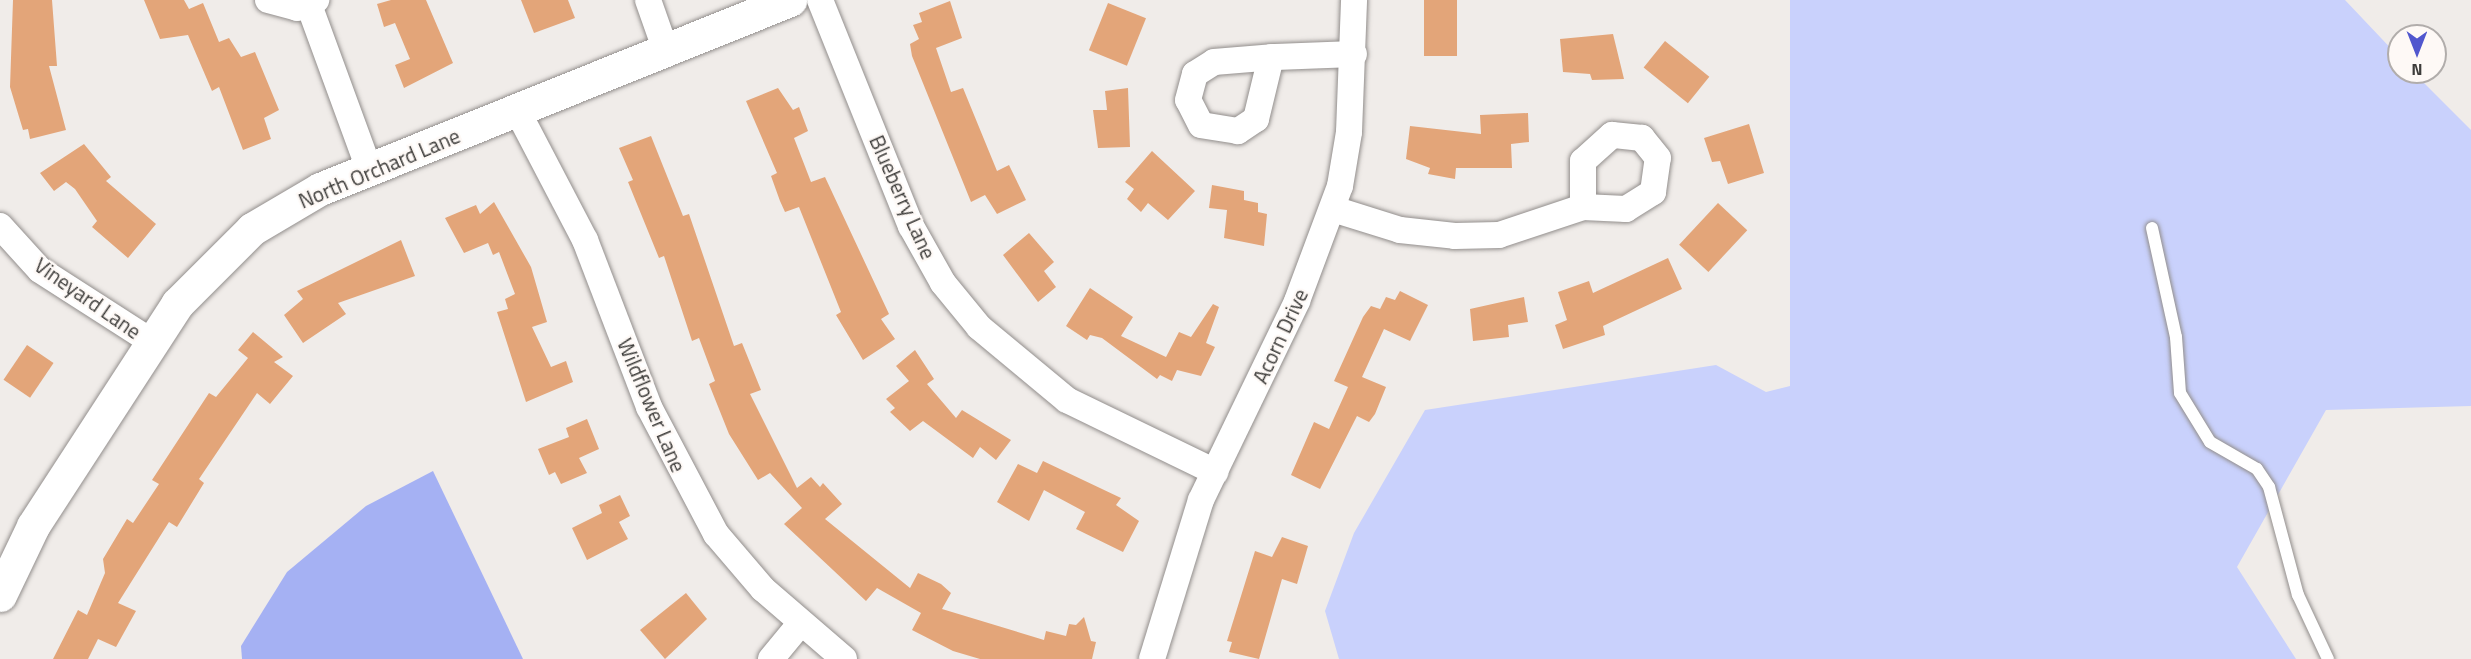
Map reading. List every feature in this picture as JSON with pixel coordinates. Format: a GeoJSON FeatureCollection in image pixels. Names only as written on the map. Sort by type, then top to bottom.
{"type":"FeatureCollection","features":[{"type":"Feature","properties":{"kind":"street"},"geometry":{"type":"LineString","coordinates":[[268,0],[284,8],[312,2],[369,169]]}},
{"type":"Feature","properties":{"kind":"street"},"geometry":{"type":"LineString","coordinates":[[648,0],[666,51]]}},
{"type":"Feature","properties":{"kind":"street","name":"North Orchard Lane"},"geometry":{"type":"LineString","coordinates":[[0,595],[33,526],[152,342],[217,259],[252,229],[320,189],[790,0]]}},
{"type":"Feature","properties":{"kind":"street","name":"Blueberry Lane"},"geometry":{"type":"LineString","coordinates":[[820,0],[911,226],[943,282],[979,327],[1067,400],[1215,472]]}},
{"type":"Feature","properties":{"kind":"street","name":"Acorn Drive"},"geometry":{"type":"LineString","coordinates":[[1152,659],[1215,472],[1297,301],[1333,209],[1349,132],[1354,54],[1354,0]]}},
{"type":"Feature","properties":{"kind":"street"},"geometry":{"type":"LineString","coordinates":[[1271,57],[1354,54]]}},
{"type":"Feature","properties":{"kind":"street","name":"Wildflower Lane"},"geometry":{"type":"LineString","coordinates":[[517,110],[585,240],[682,477],[716,534],[800,624],[844,659]]}},
{"type":"Feature","properties":{"kind":"street"},"geometry":{"type":"LineString","coordinates":[[1333,209],[1400,230],[1455,236],[1499,235],[1583,207],[1626,209],[1653,192],[1658,158],[1642,138],[1612,135],[1583,161],[1583,207]]}},
{"type":"Feature","properties":{"kind":"street","name":"Vineyard Lane"},"geometry":{"type":"LineString","coordinates":[[0,226],[40,270],[152,342]]}},
{"type":"Feature","properties":{"kind":"street"},"geometry":{"type":"LineString","coordinates":[[771,659],[800,624]]}},
{"type":"Feature","properties":{"kind":"lane"},"geometry":{"type":"LineString","coordinates":[[2152,228],[2176,337],[2180,393],[2211,442],[2257,469],[2269,487],[2298,595],[2328,659]]}},
{"type":"Feature","properties":{"kind":"shaded area"},"geometry":{"type":"Polygon","coordinates":[[[1790,0],[2345,0],[2387,44],[2387,84],[2425,84],[2471,130],[2471,406],[2326,410],[2237,567],[2296,659],[1339,659],[1325,611],[1354,533],[1425,410],[1716,365],[1766,392],[1790,386],[1790,0]]]}},
{"type":"Feature","properties":{"kind":"shaded area"},"geometry":{"type":"Polygon","coordinates":[[[433,471],[523,659],[242,659],[241,646],[287,572],[366,506],[433,471]]]}},
{"type":"Feature","properties":{"kind":"building"},"geometry":{"type":"Polygon","coordinates":[[[13,0],[52,0],[57,66],[49,66],[66,130],[30,139],[28,129],[23,130],[10,87],[13,0]]]}},
{"type":"Feature","properties":{"kind":"building"},"geometry":{"type":"Polygon","coordinates":[[[144,0],[184,0],[189,9],[203,3],[219,42],[229,38],[241,57],[255,52],[279,110],[264,118],[271,139],[243,150],[219,87],[212,91],[188,35],[160,39],[144,0]]]}},
{"type":"Feature","properties":{"kind":"building"},"geometry":{"type":"Polygon","coordinates":[[[391,0],[426,0],[453,63],[404,88],[395,65],[410,59],[395,23],[384,27],[377,4],[391,0]]]}},
{"type":"Feature","properties":{"kind":"building"},"geometry":{"type":"Polygon","coordinates":[[[521,0],[568,0],[575,18],[534,33],[521,0]]]}},
{"type":"Feature","properties":{"kind":"building"},"geometry":{"type":"Polygon","coordinates":[[[1424,0],[1457,0],[1457,56],[1424,56],[1424,0]]]}},
{"type":"Feature","properties":{"kind":"building"},"geometry":{"type":"Polygon","coordinates":[[[950,1],[962,38],[936,48],[951,92],[963,88],[997,171],[1009,165],[1026,200],[997,214],[985,195],[971,202],[912,56],[910,44],[919,39],[913,25],[922,22],[919,13],[950,1]]]}},
{"type":"Feature","properties":{"kind":"building"},"geometry":{"type":"Polygon","coordinates":[[[1108,3],[1146,18],[1127,66],[1089,50],[1108,3]]]}},
{"type":"Feature","properties":{"kind":"building"},"geometry":{"type":"Polygon","coordinates":[[[1613,34],[1624,79],[1592,80],[1590,74],[1563,72],[1560,39],[1613,34]]]}},
{"type":"Feature","properties":{"kind":"building"},"geometry":{"type":"Polygon","coordinates":[[[1665,41],[1709,77],[1688,103],[1644,67],[1665,41]]]}},
{"type":"Feature","properties":{"kind":"building"},"geometry":{"type":"Polygon","coordinates":[[[778,88],[793,110],[799,107],[808,131],[794,138],[811,182],[825,177],[889,314],[881,319],[895,339],[863,360],[836,315],[841,312],[799,207],[785,212],[780,201],[771,176],[777,173],[746,101],[778,88]]]}},
{"type":"Feature","properties":{"kind":"building"},"geometry":{"type":"Polygon","coordinates":[[[1128,88],[1130,147],[1098,148],[1093,110],[1107,110],[1105,91],[1128,88]]]}},
{"type":"Feature","properties":{"kind":"building"},"geometry":{"type":"Polygon","coordinates":[[[1528,113],[1529,142],[1511,144],[1512,168],[1456,168],[1455,179],[1428,174],[1430,168],[1406,159],[1410,126],[1481,134],[1480,115],[1528,113]]]}},
{"type":"Feature","properties":{"kind":"building"},"geometry":{"type":"Polygon","coordinates":[[[1749,124],[1764,173],[1728,184],[1720,161],[1712,162],[1704,138],[1749,124]]]}},
{"type":"Feature","properties":{"kind":"building"},"geometry":{"type":"Polygon","coordinates":[[[651,136],[683,216],[689,214],[734,346],[742,343],[761,390],[750,394],[797,488],[811,477],[820,487],[823,483],[842,504],[825,519],[910,588],[918,573],[941,584],[951,593],[942,609],[1044,640],[1046,631],[1066,636],[1069,624],[1076,625],[1084,617],[1091,641],[1096,642],[1092,659],[980,659],[953,651],[912,630],[921,613],[877,588],[866,601],[784,524],[802,508],[770,473],[758,480],[729,434],[709,384],[715,381],[699,338],[692,341],[664,256],[659,258],[628,182],[633,180],[619,148],[651,136]]]}},
{"type":"Feature","properties":{"kind":"building"},"geometry":{"type":"Polygon","coordinates":[[[84,144],[111,177],[106,181],[156,224],[128,258],[92,227],[97,221],[75,189],[66,182],[54,191],[40,173],[84,144]]]}},
{"type":"Feature","properties":{"kind":"building"},"geometry":{"type":"Polygon","coordinates":[[[1152,151],[1195,191],[1168,220],[1148,203],[1141,212],[1127,199],[1134,189],[1125,182],[1152,151]]]}},
{"type":"Feature","properties":{"kind":"building"},"geometry":{"type":"Polygon","coordinates":[[[1212,185],[1244,191],[1244,200],[1258,203],[1258,212],[1267,214],[1264,246],[1224,238],[1227,210],[1209,208],[1212,185]]]}},
{"type":"Feature","properties":{"kind":"building"},"geometry":{"type":"Polygon","coordinates":[[[494,202],[531,267],[547,322],[532,327],[551,367],[566,361],[573,382],[526,402],[497,312],[508,309],[505,299],[515,294],[499,252],[493,255],[488,243],[464,253],[445,218],[476,205],[480,214],[494,202]]]}},
{"type":"Feature","properties":{"kind":"building"},"geometry":{"type":"Polygon","coordinates":[[[1718,203],[1747,230],[1708,272],[1679,245],[1718,203]]]}},
{"type":"Feature","properties":{"kind":"building"},"geometry":{"type":"Polygon","coordinates":[[[1029,233],[1054,262],[1044,271],[1056,287],[1038,302],[1003,255],[1029,233]]]}},
{"type":"Feature","properties":{"kind":"building"},"geometry":{"type":"Polygon","coordinates":[[[401,240],[415,276],[338,303],[346,314],[303,343],[284,315],[303,299],[297,291],[401,240]]]}},
{"type":"Feature","properties":{"kind":"building"},"geometry":{"type":"Polygon","coordinates":[[[1668,258],[1682,289],[1603,326],[1605,335],[1563,349],[1555,325],[1567,320],[1558,292],[1589,281],[1593,293],[1668,258]]]}},
{"type":"Feature","properties":{"kind":"building"},"geometry":{"type":"Polygon","coordinates":[[[1090,288],[1133,317],[1121,336],[1166,357],[1179,332],[1191,337],[1213,304],[1219,307],[1206,343],[1215,347],[1201,376],[1177,370],[1172,381],[1160,375],[1157,379],[1102,338],[1090,335],[1087,340],[1066,326],[1090,288]]]}},
{"type":"Feature","properties":{"kind":"building"},"geometry":{"type":"Polygon","coordinates":[[[1400,291],[1428,305],[1410,341],[1384,329],[1362,377],[1386,387],[1375,414],[1369,422],[1357,416],[1320,489],[1291,475],[1314,422],[1329,429],[1348,387],[1334,381],[1363,317],[1371,306],[1380,309],[1386,297],[1395,300],[1400,291]]]}},
{"type":"Feature","properties":{"kind":"building"},"geometry":{"type":"Polygon","coordinates":[[[1524,297],[1528,322],[1508,325],[1509,337],[1473,341],[1470,309],[1524,297]]]}},
{"type":"Feature","properties":{"kind":"building"},"geometry":{"type":"Polygon","coordinates":[[[253,332],[283,357],[274,362],[293,376],[270,404],[257,393],[199,479],[204,483],[177,527],[169,522],[118,603],[136,611],[116,647],[98,639],[88,659],[53,659],[78,610],[87,615],[105,573],[103,559],[127,519],[133,523],[159,484],[152,480],[209,393],[216,397],[248,358],[238,350],[253,332]]]}},
{"type":"Feature","properties":{"kind":"building"},"geometry":{"type":"Polygon","coordinates":[[[27,345],[54,363],[30,398],[4,380],[27,345]]]}},
{"type":"Feature","properties":{"kind":"building"},"geometry":{"type":"Polygon","coordinates":[[[915,350],[934,379],[927,384],[956,418],[962,410],[1011,440],[996,460],[980,447],[973,458],[923,421],[910,431],[890,412],[895,408],[886,399],[909,381],[896,366],[915,350]]]}},
{"type":"Feature","properties":{"kind":"building"},"geometry":{"type":"Polygon","coordinates":[[[587,419],[599,449],[579,458],[587,473],[561,484],[555,472],[549,475],[538,449],[569,437],[566,428],[587,419]]]}},
{"type":"Feature","properties":{"kind":"building"},"geometry":{"type":"Polygon","coordinates":[[[1043,461],[1121,498],[1116,505],[1139,521],[1123,552],[1076,529],[1085,512],[1044,490],[1029,521],[997,502],[1018,464],[1037,473],[1043,461]]]}},
{"type":"Feature","properties":{"kind":"building"},"geometry":{"type":"Polygon","coordinates":[[[620,495],[630,516],[619,522],[628,539],[587,560],[572,528],[602,513],[599,505],[620,495]]]}},
{"type":"Feature","properties":{"kind":"building"},"geometry":{"type":"Polygon","coordinates":[[[1282,537],[1308,546],[1297,584],[1282,579],[1259,659],[1229,652],[1232,642],[1227,641],[1255,551],[1272,557],[1282,537]]]}},
{"type":"Feature","properties":{"kind":"building"},"geometry":{"type":"Polygon","coordinates":[[[686,593],[707,619],[665,659],[640,630],[686,593]]]}}]}
